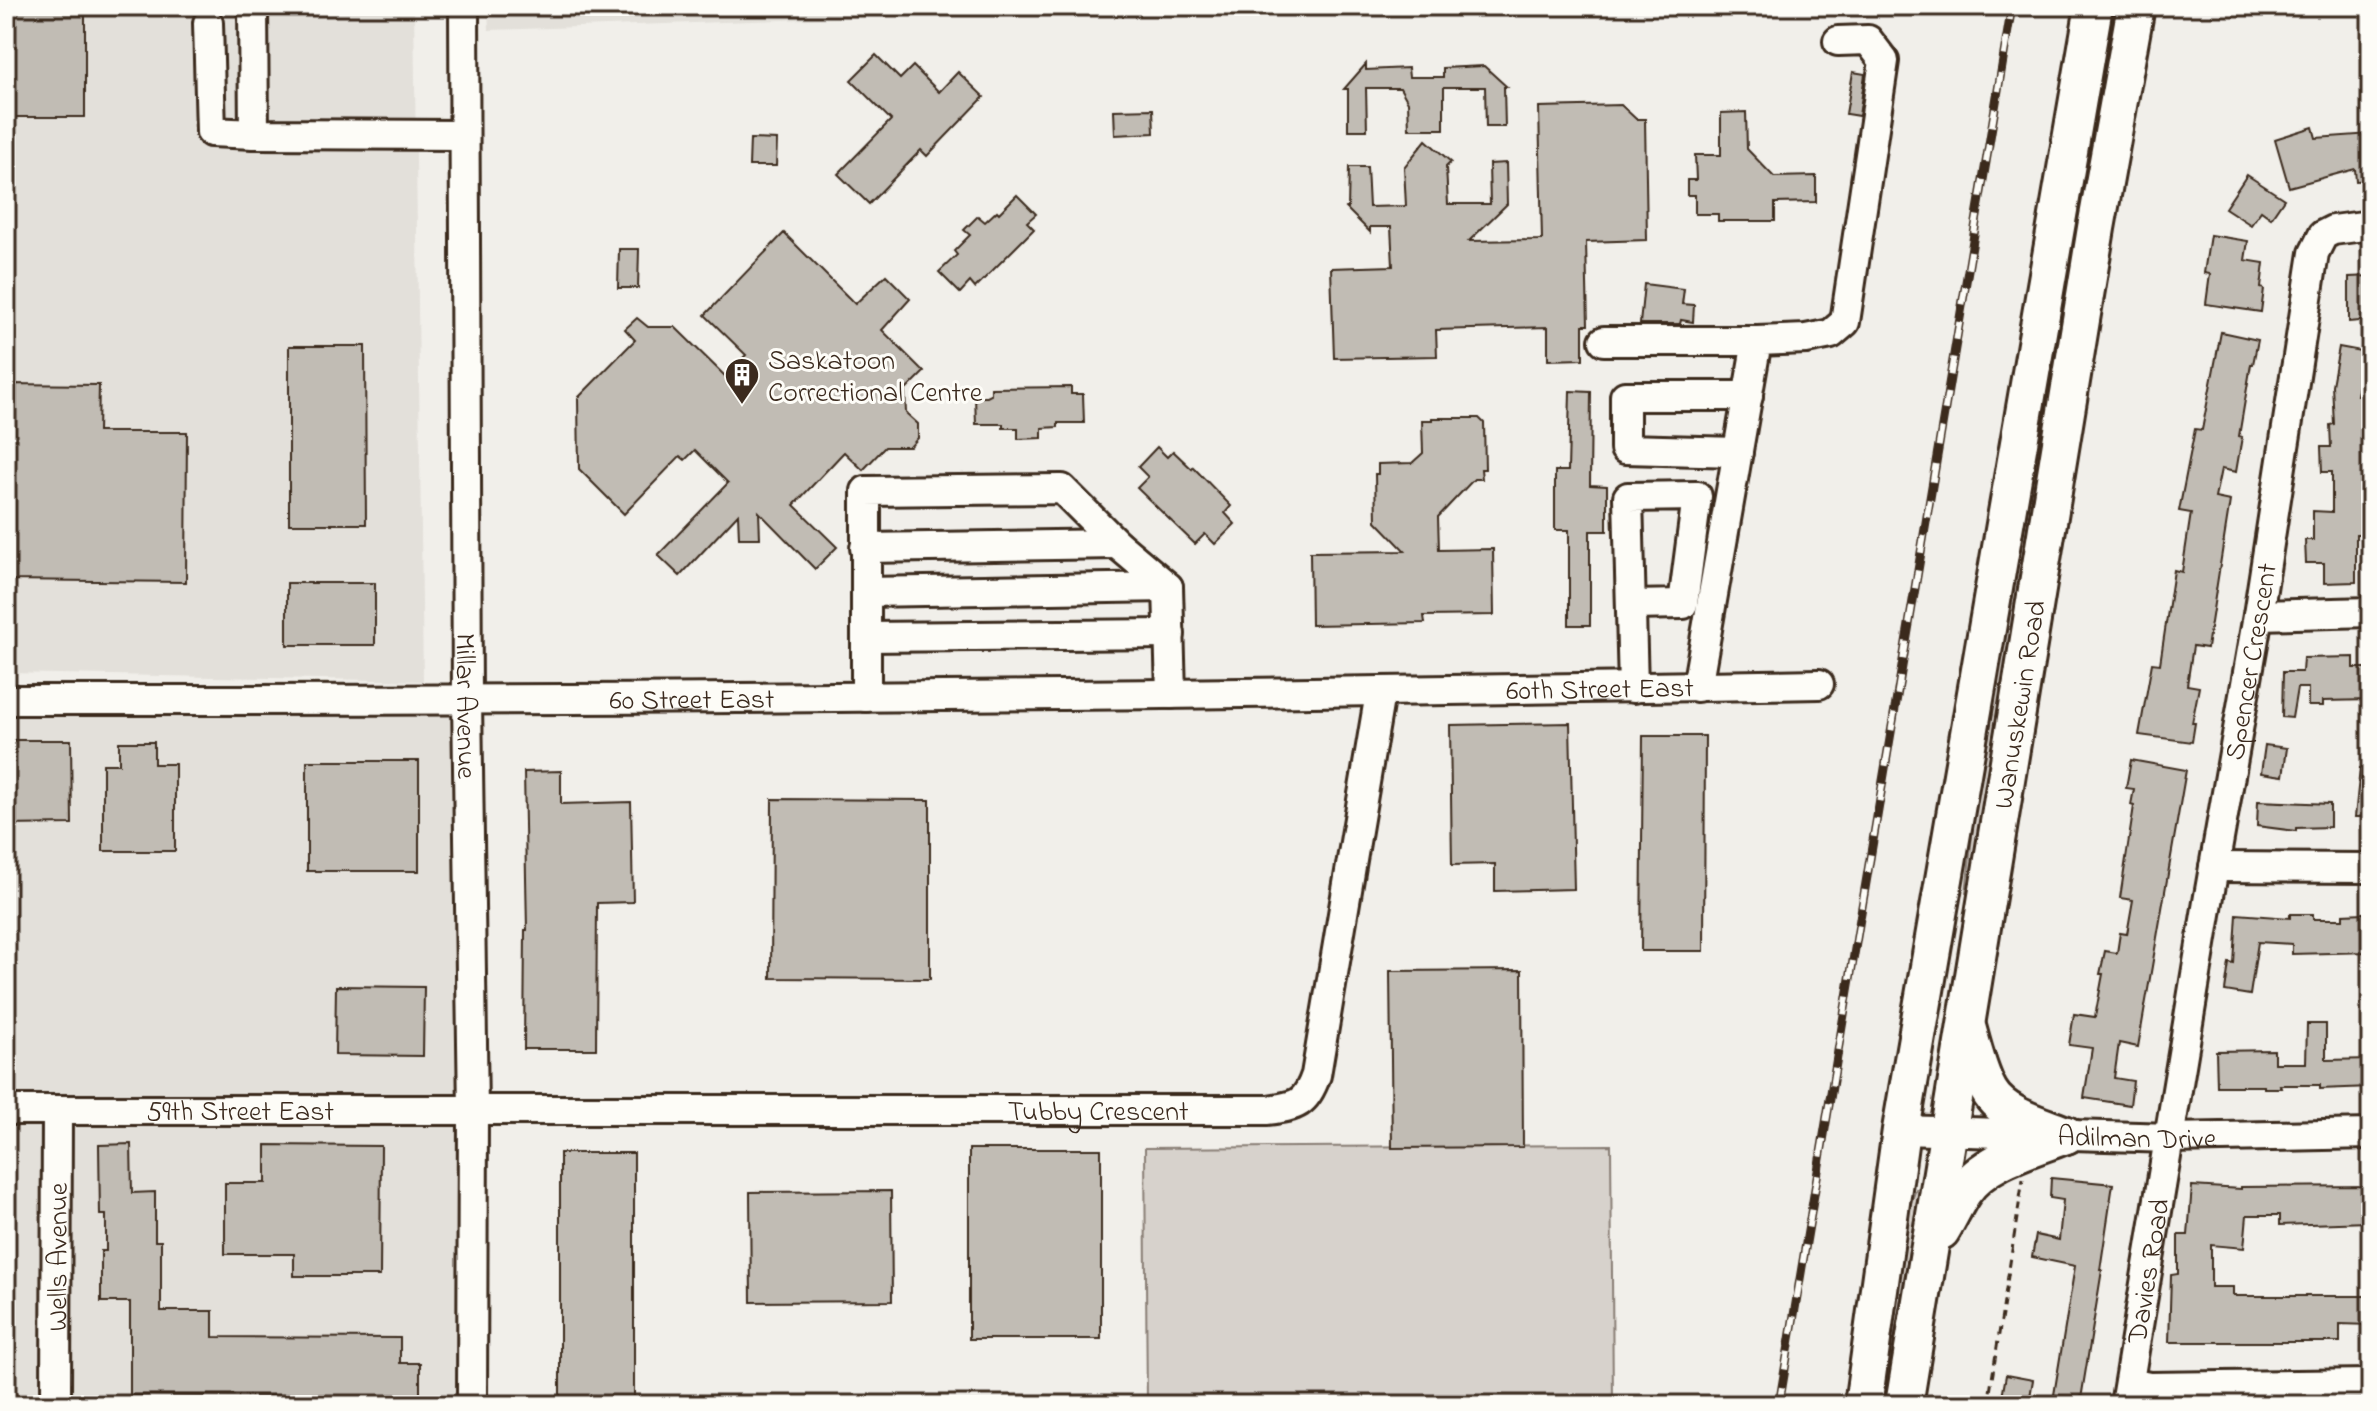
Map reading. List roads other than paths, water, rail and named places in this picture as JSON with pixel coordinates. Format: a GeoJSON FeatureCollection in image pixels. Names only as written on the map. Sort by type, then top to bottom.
{"type":"FeatureCollection","features":[{"type":"Feature","properties":{"kind":"main road","name":"Wanuskewin Road"},"geometry":{"type":"LineString","coordinates":[[1863,1405],[1901,1130],[2094,6]]}},
{"type":"Feature","properties":{"kind":"main road","name":"Wanuskewin Road"},"geometry":{"type":"LineString","coordinates":[[1904,1405],[2096,228],[2136,6]]}},
{"type":"Feature","properties":{"kind":"main road"},"geometry":{"type":"LineString","coordinates":[[1966,1022],[1989,1091],[2000,1104],[2029,1121],[2066,1135]]}},
{"type":"Feature","properties":{"kind":"main road"},"geometry":{"type":"LineString","coordinates":[[1928,1253],[1964,1190],[1977,1176],[1999,1162],[2066,1135]]}},
{"type":"Feature","properties":{"kind":"street"},"geometry":{"type":"LineString","coordinates":[[253,6],[254,134]]}},
{"type":"Feature","properties":{"kind":"street","name":"Millar Avenue"},"geometry":{"type":"LineString","coordinates":[[464,6],[467,700],[473,1111],[472,1405]]}},
{"type":"Feature","properties":{"kind":"street"},"geometry":{"type":"LineString","coordinates":[[208,23],[211,132],[464,135]]}},
{"type":"Feature","properties":{"kind":"street"},"geometry":{"type":"LineString","coordinates":[[1604,341],[1806,339],[1831,334],[1845,322],[1884,61],[1868,40],[1838,41]]}},
{"type":"Feature","properties":{"kind":"street","name":"Spencer Crescent"},"geometry":{"type":"LineString","coordinates":[[2171,1138],[2174,1103],[2258,615],[2314,253],[2323,235],[2333,230],[2371,225]]}},
{"type":"Feature","properties":{"kind":"street"},"geometry":{"type":"LineString","coordinates":[[1697,687],[1757,341]]}},
{"type":"Feature","properties":{"kind":"street"},"geometry":{"type":"LineString","coordinates":[[1738,452],[1625,449],[1625,396],[1748,396]]}},
{"type":"Feature","properties":{"kind":"street"},"geometry":{"type":"LineString","coordinates":[[866,697],[866,491],[1062,489],[1117,544],[1168,587],[1171,694]]}},
{"type":"Feature","properties":{"kind":"street"},"geometry":{"type":"LineString","coordinates":[[865,548],[1117,544]]}},
{"type":"Feature","properties":{"kind":"street"},"geometry":{"type":"LineString","coordinates":[[866,592],[1168,587]]}},
{"type":"Feature","properties":{"kind":"street"},"geometry":{"type":"LineString","coordinates":[[1632,605],[1633,688]]}},
{"type":"Feature","properties":{"kind":"street"},"geometry":{"type":"LineString","coordinates":[[2258,615],[2371,612]]}},
{"type":"Feature","properties":{"kind":"street"},"geometry":{"type":"LineString","coordinates":[[866,637],[1170,634]]}},
{"type":"Feature","properties":{"kind":"street","name":"60th Street East"},"geometry":{"type":"LineString","coordinates":[[1380,693],[1819,684]]}},
{"type":"Feature","properties":{"kind":"street","name":"60 Street East"},"geometry":{"type":"LineString","coordinates":[[6,700],[1380,693]]}},
{"type":"Feature","properties":{"kind":"street","name":"Tubby Crescent"},"geometry":{"type":"LineString","coordinates":[[473,1111],[1268,1110],[1300,1103],[1311,1091],[1316,1075],[1380,693]]}},
{"type":"Feature","properties":{"kind":"street"},"geometry":{"type":"LineString","coordinates":[[2214,867],[2371,868]]}},
{"type":"Feature","properties":{"kind":"street","name":"59th Street East"},"geometry":{"type":"LineString","coordinates":[[6,1110],[473,1111]]}},
{"type":"Feature","properties":{"kind":"street","name":"Wells Avenue"},"geometry":{"type":"LineString","coordinates":[[56,1405],[57,1110]]}},
{"type":"Feature","properties":{"kind":"street","name":"Adilman Drive"},"geometry":{"type":"LineString","coordinates":[[1901,1130],[2171,1138],[2371,1134]]}},
{"type":"Feature","properties":{"kind":"street","name":"Davies Road"},"geometry":{"type":"LineString","coordinates":[[2127,1394],[2171,1138]]}},
{"type":"Feature","properties":{"kind":"street"},"geometry":{"type":"LineString","coordinates":[[2127,1394],[2149,1387],[2371,1384]]}},
{"type":"Feature","properties":{"kind":"railway"},"geometry":{"type":"LineString","coordinates":[[1779,1405],[2012,6]]}},
{"type":"Feature","properties":{"kind":"place","name":"Saskatoon Correctional Centre"},"geometry":{"type":"Point","coordinates":[742,406]}}]}
